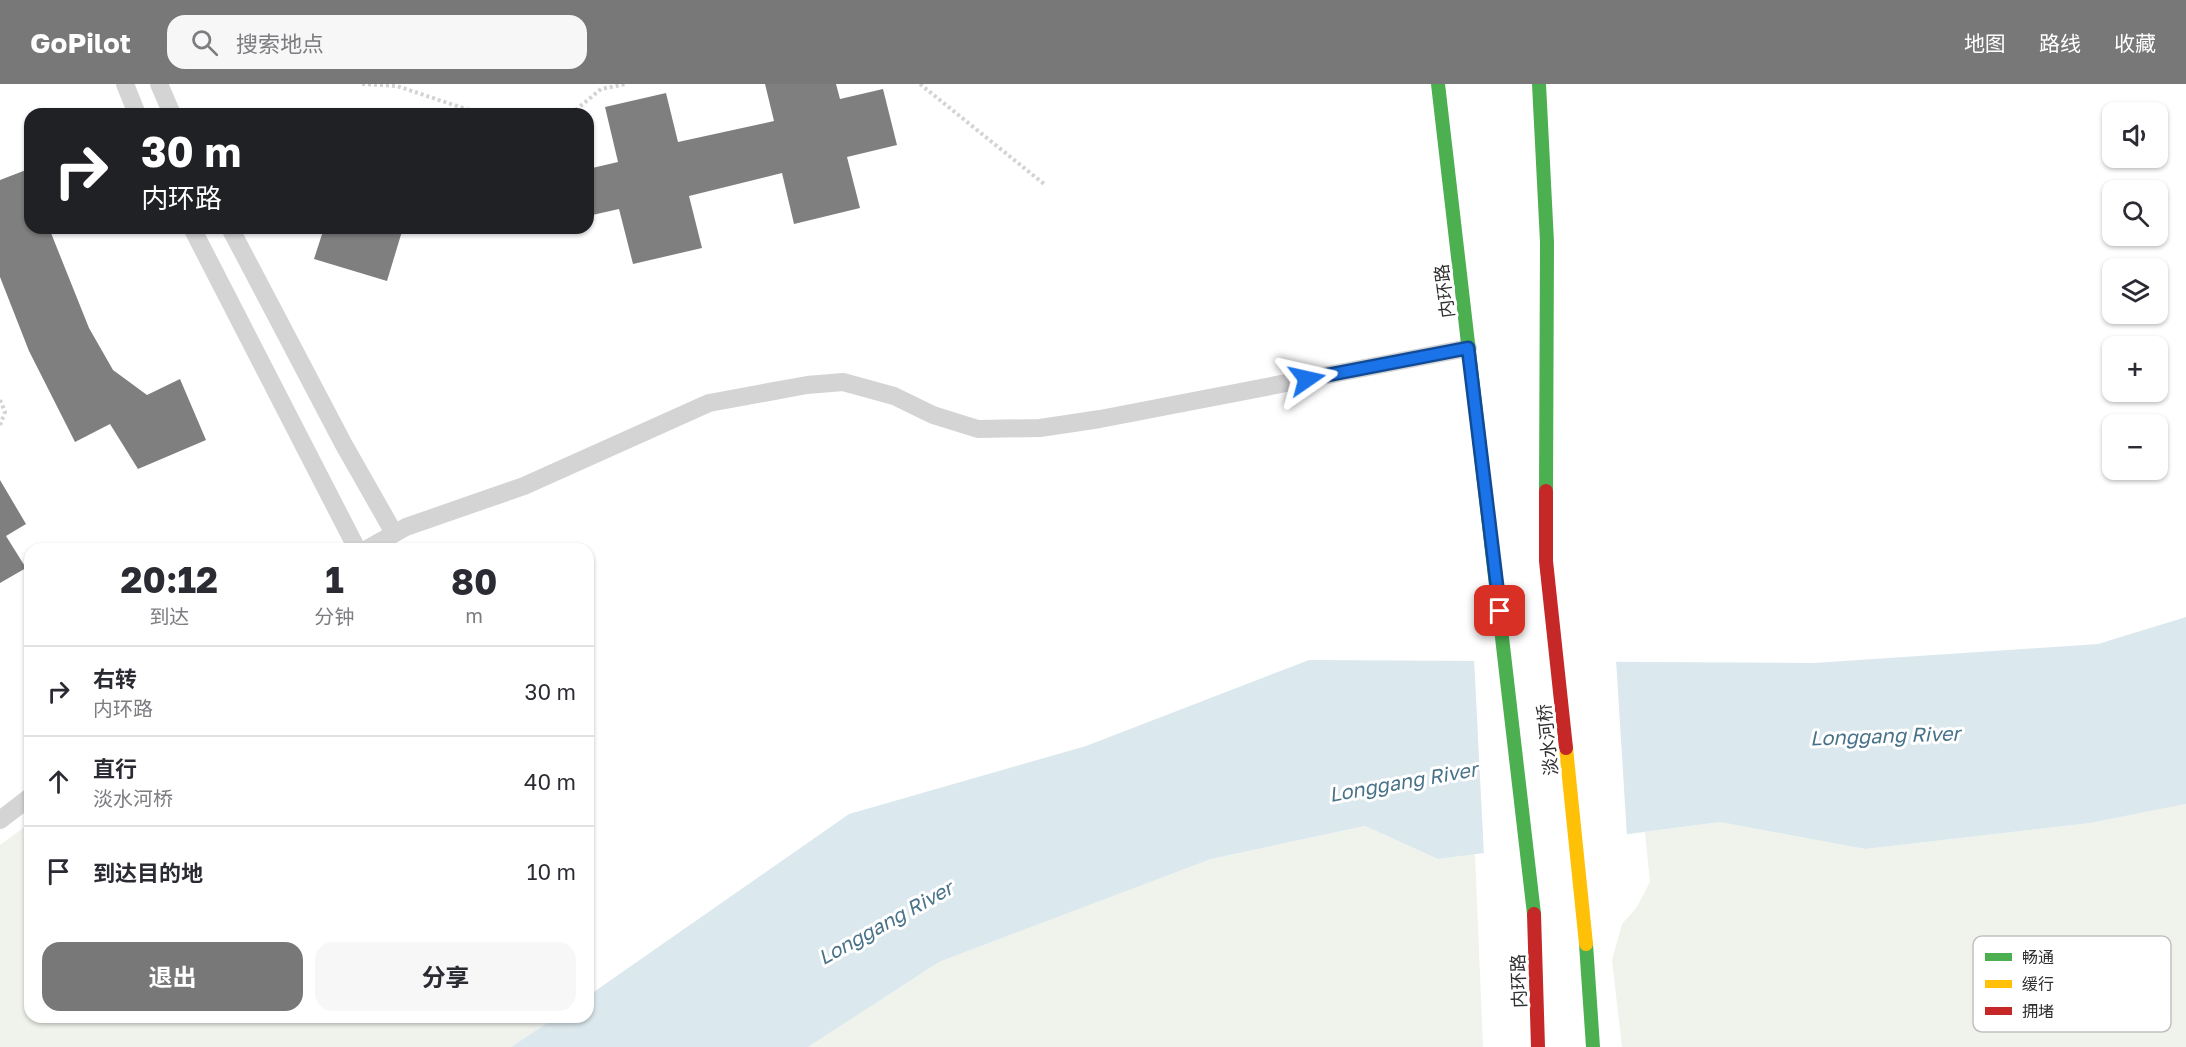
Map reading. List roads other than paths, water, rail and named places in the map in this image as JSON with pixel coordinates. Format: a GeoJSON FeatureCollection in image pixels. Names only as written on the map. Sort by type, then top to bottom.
{"type":"FeatureCollection","features":[{"type":"Feature","properties":{"kind":"main road","name":"内环路"},"geometry":{"type":"LineString","coordinates":[[1438,84],[1494,564]]}},
{"type":"Feature","properties":{"kind":"main road","name":"淡水河桥"},"geometry":{"type":"LineString","coordinates":[[1539,84],[1547,242],[1546,561],[1584,915],[1593,1047]]}},
{"type":"Feature","properties":{"kind":"main road","name":"淡水河桥"},"geometry":{"type":"LineString","coordinates":[[1494,564],[1533,914]]}},
{"type":"Feature","properties":{"kind":"main road","name":"内环路"},"geometry":{"type":"LineString","coordinates":[[1533,914],[1538,1047]]}},
{"type":"Feature","properties":{"kind":"lane"},"geometry":{"type":"LineString","coordinates":[[125,84],[135,108]]}},
{"type":"Feature","properties":{"kind":"lane"},"geometry":{"type":"LineString","coordinates":[[159,84],[169,108]]}},
{"type":"Feature","properties":{"kind":"lane"},"geometry":{"type":"LineString","coordinates":[[195,234],[354,543]]}},
{"type":"Feature","properties":{"kind":"lane"},"geometry":{"type":"LineString","coordinates":[[233,234],[344,445],[394,533]]}},
{"type":"Feature","properties":{"kind":"lane"},"geometry":{"type":"LineString","coordinates":[[377,543],[394,533],[456,508],[524,486],[709,403],[807,385],[843,382],[894,396],[933,415],[978,429],[1040,428],[1100,419],[1468,348]]}},
{"type":"Feature","properties":{"kind":"lane"},"geometry":{"type":"LineString","coordinates":[[0,820],[24,802]]}},
{"type":"Feature","properties":{"kind":"water","name":"Longgang River"},"geometry":{"type":"Polygon","coordinates":[[[2186,617],[2186,804],[2090,823],[1865,849],[1720,822],[1438,859],[1365,826],[1211,859],[939,962],[808,1047],[511,1047],[547,1023],[594,1023],[594,992],[849,814],[1086,746],[1309,660],[1814,663],[2098,644],[2186,617]]]}}]}
